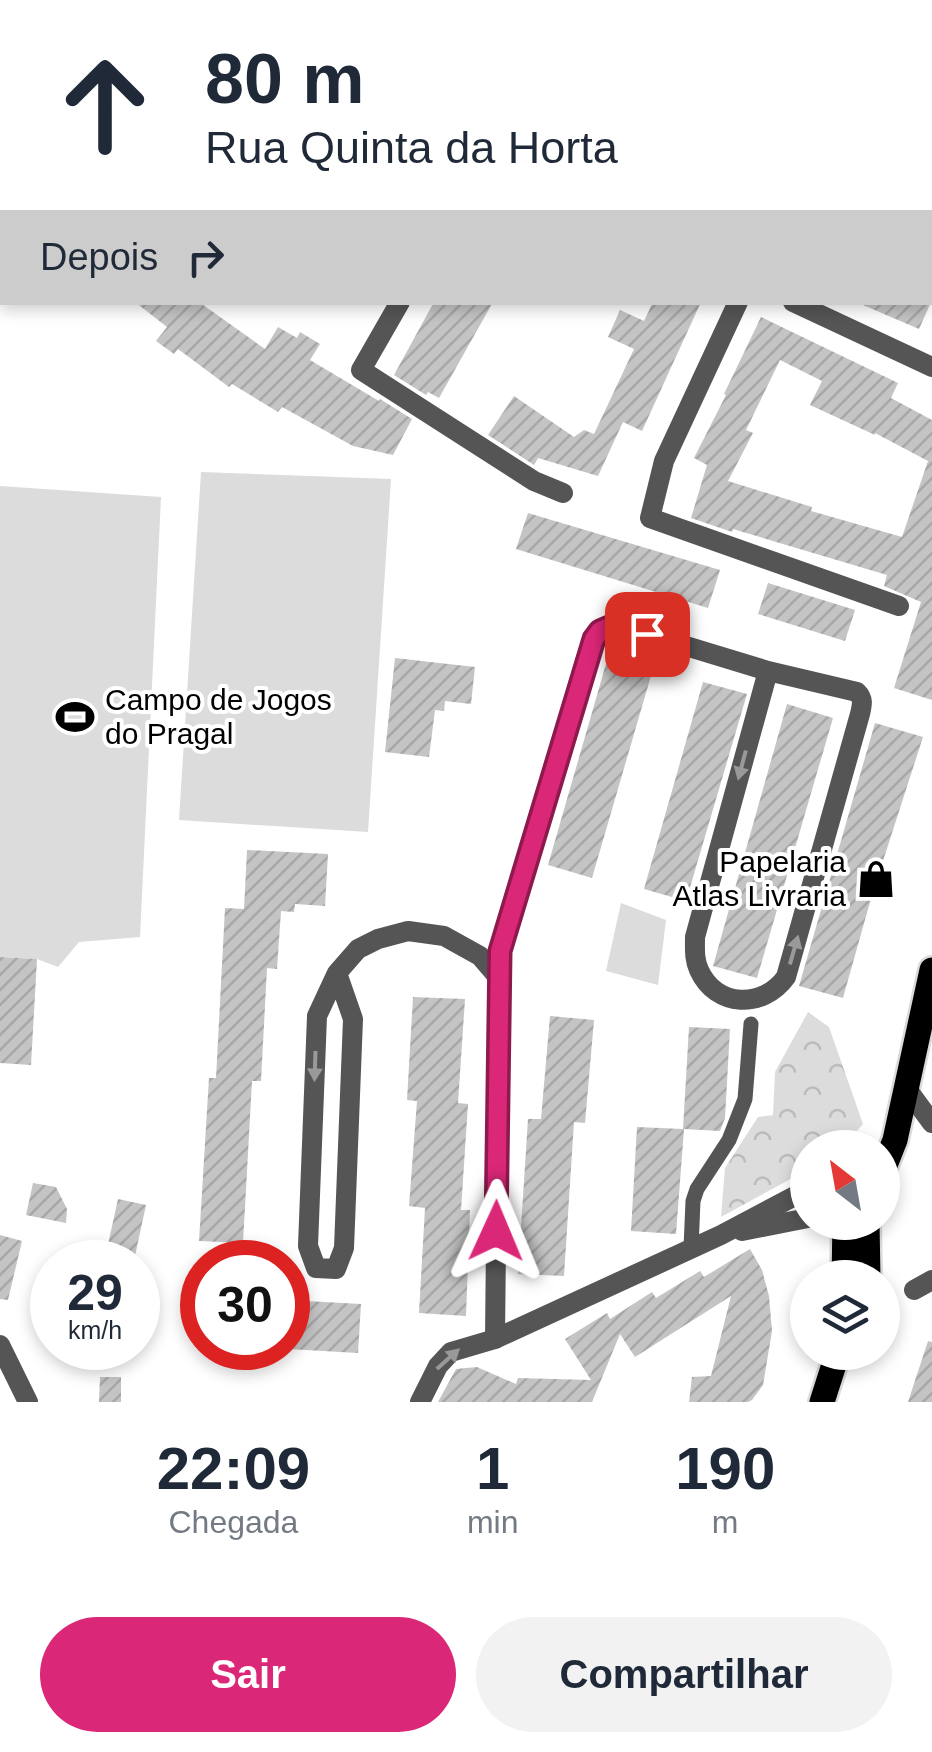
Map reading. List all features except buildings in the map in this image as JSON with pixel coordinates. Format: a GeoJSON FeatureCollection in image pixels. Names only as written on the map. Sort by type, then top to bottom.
{"type":"FeatureCollection","features":[{"type":"Feature","properties":{"kind":"main road"},"geometry":{"type":"LineString","coordinates":[[894,1130],[932,970]]}},
{"type":"Feature","properties":{"kind":"main road"},"geometry":{"type":"LineString","coordinates":[[822,1402],[833,1370]]}},
{"type":"Feature","properties":{"kind":"street"},"geometry":{"type":"LineString","coordinates":[[398,305],[361,370],[534,481],[563,493]]}},
{"type":"Feature","properties":{"kind":"street"},"geometry":{"type":"LineString","coordinates":[[737,305],[664,461],[650,518],[899,606]]}},
{"type":"Feature","properties":{"kind":"street"},"geometry":{"type":"LineString","coordinates":[[800,305],[932,366]]}},
{"type":"Feature","properties":{"kind":"street"},"geometry":{"type":"LineString","coordinates":[[495,1340],[500,951],[594,639],[605,628],[620,626],[857,692],[862,702],[786,977],[777,989],[740,1001],[725,998],[700,974],[695,937],[768,670]]}},
{"type":"Feature","properties":{"kind":"street"},"geometry":{"type":"LineString","coordinates":[[337,973],[352,1019],[344,1248],[336,1269],[316,1268],[308,1246],[317,1016],[337,973],[358,949],[408,931],[444,936],[480,956],[498,977]]}},
{"type":"Feature","properties":{"kind":"street"},"geometry":{"type":"LineString","coordinates":[[907,1088],[932,1123]]}},
{"type":"Feature","properties":{"kind":"street"},"geometry":{"type":"LineString","coordinates":[[420,1402],[438,1366],[457,1349],[495,1340],[721,1235],[790,1199]]}},
{"type":"Feature","properties":{"kind":"street"},"geometry":{"type":"LineString","coordinates":[[721,1235],[790,1222]]}},
{"type":"Feature","properties":{"kind":"street"},"geometry":{"type":"LineString","coordinates":[[0,1344],[28,1402]]}},
{"type":"Feature","properties":{"kind":"lane"},"geometry":{"type":"LineString","coordinates":[[691,1248],[693,1201],[735,1129],[745,1099],[751,1024]]}},
{"type":"Feature","properties":{"kind":"green space"},"geometry":{"type":"Polygon","coordinates":[[[201,472],[391,479],[368,832],[179,820],[201,472]]]}},
{"type":"Feature","properties":{"kind":"green space","name":"Campo de Jogos do Pragal"},"geometry":{"type":"Polygon","coordinates":[[[0,486],[161,497],[140,937],[79,942],[58,967],[37,959],[0,957],[0,486]]]}},
{"type":"Feature","properties":{"kind":"green space"},"geometry":{"type":"Polygon","coordinates":[[[621,903],[666,920],[658,985],[606,971],[621,903]]]}},
{"type":"Feature","properties":{"kind":"green space"},"geometry":{"type":"Polygon","coordinates":[[[808,1012],[829,1027],[863,1124],[858,1130],[790,1130],[790,1179],[721,1217],[725,1168],[758,1117],[773,1115],[775,1072],[808,1012]]]}},
{"type":"Feature","properties":{"kind":"place","name":"Campo de Jogos do Pragal"},"geometry":{"type":"Point","coordinates":[75,717]}},
{"type":"Feature","properties":{"kind":"place","name":"Papelaria Atlas Livraria"},"geometry":{"type":"Point","coordinates":[876,879]}},
{"type":"Feature","properties":{"kind":"route"},"geometry":{"type":"LineString","coordinates":[[496,1231],[500,951],[594,639],[600,631],[614,625],[647,634]]}}]}
